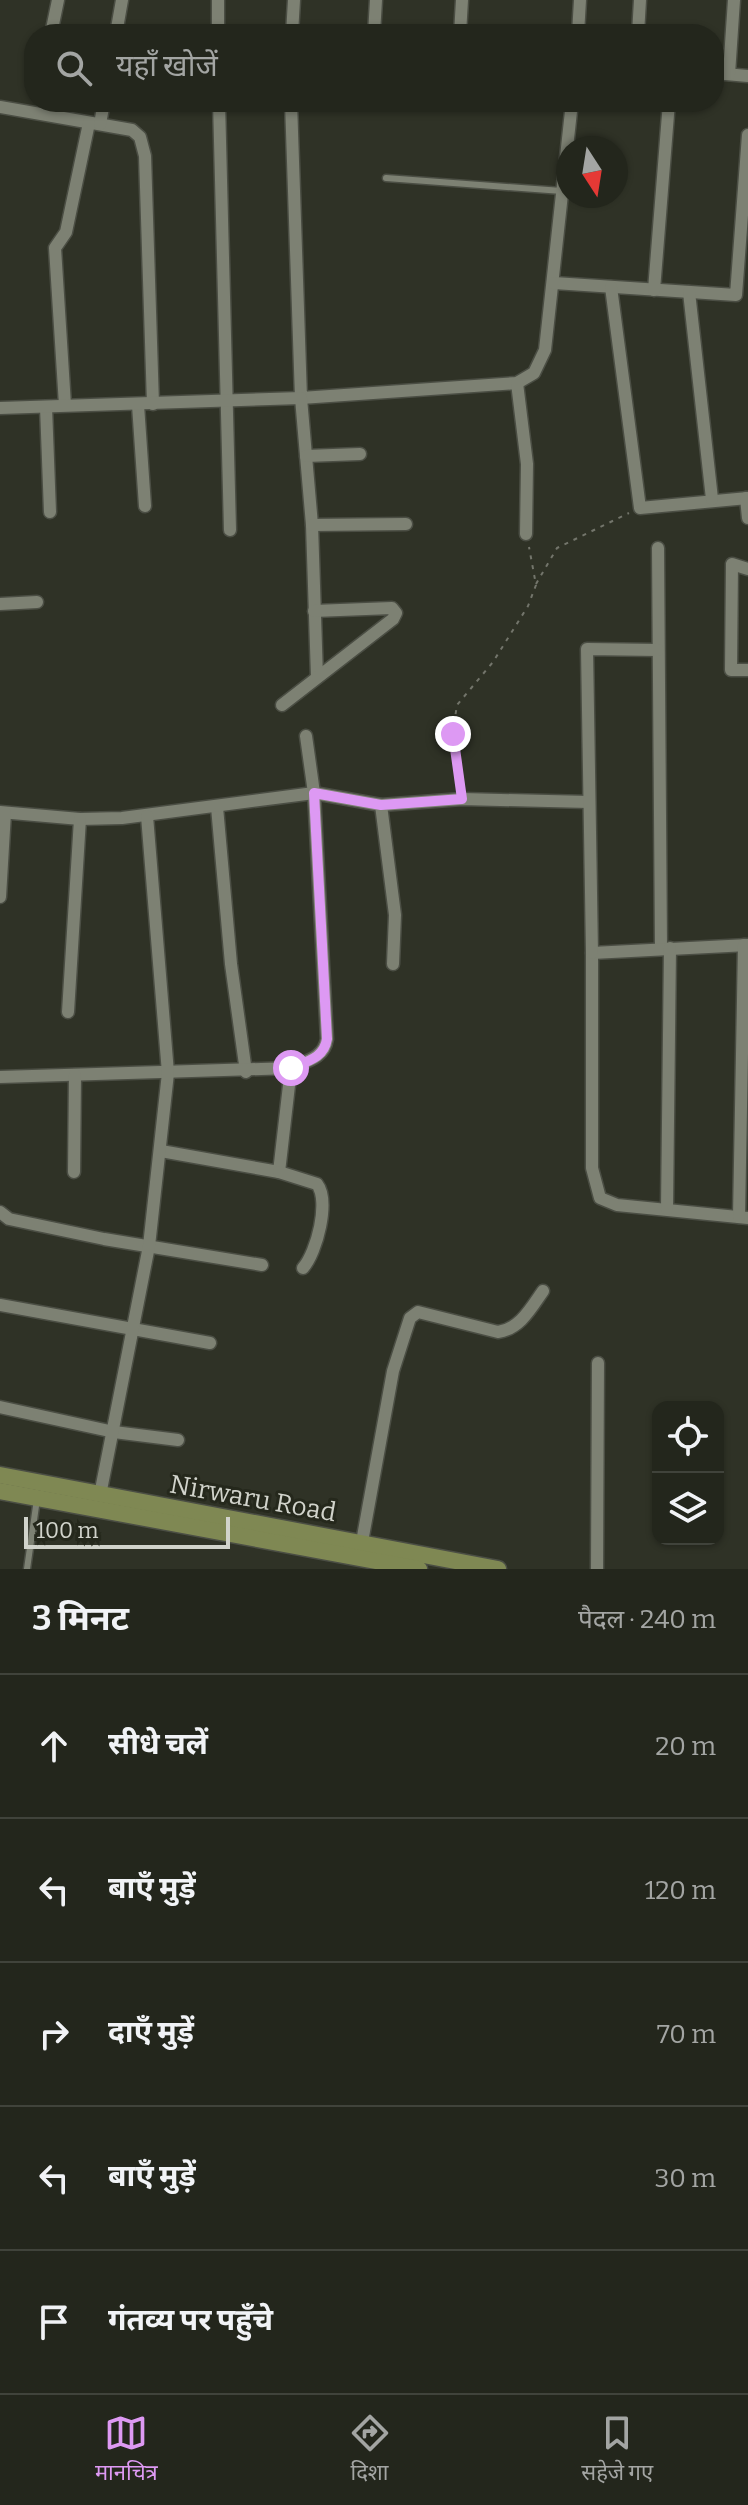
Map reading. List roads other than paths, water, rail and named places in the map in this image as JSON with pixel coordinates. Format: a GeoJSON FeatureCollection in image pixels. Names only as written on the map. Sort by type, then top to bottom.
{"type":"FeatureCollection","features":[{"type":"Feature","properties":{"kind":"street"},"geometry":{"type":"LineString","coordinates":[[53,24],[58,0]]}},
{"type":"Feature","properties":{"kind":"street"},"geometry":{"type":"LineString","coordinates":[[118,24],[122,0]]}},
{"type":"Feature","properties":{"kind":"street"},"geometry":{"type":"LineString","coordinates":[[218,0],[218,24]]}},
{"type":"Feature","properties":{"kind":"street"},"geometry":{"type":"LineString","coordinates":[[293,24],[294,0]]}},
{"type":"Feature","properties":{"kind":"street"},"geometry":{"type":"LineString","coordinates":[[375,24],[376,0]]}},
{"type":"Feature","properties":{"kind":"street"},"geometry":{"type":"LineString","coordinates":[[461,24],[462,0]]}},
{"type":"Feature","properties":{"kind":"street"},"geometry":{"type":"LineString","coordinates":[[579,24],[580,0]]}},
{"type":"Feature","properties":{"kind":"street"},"geometry":{"type":"LineString","coordinates":[[639,24],[640,0]]}},
{"type":"Feature","properties":{"kind":"street"},"geometry":{"type":"LineString","coordinates":[[729,74],[734,0]]}},
{"type":"Feature","properties":{"kind":"street"},"geometry":{"type":"LineString","coordinates":[[724,74],[748,76]]}},
{"type":"Feature","properties":{"kind":"street"},"geometry":{"type":"LineString","coordinates":[[0,107],[24,107]]}},
{"type":"Feature","properties":{"kind":"street"},"geometry":{"type":"LineString","coordinates":[[53,112],[132,130],[143,144],[153,404]]}},
{"type":"Feature","properties":{"kind":"street"},"geometry":{"type":"LineString","coordinates":[[65,405],[55,248],[66,232],[100,112]]}},
{"type":"Feature","properties":{"kind":"street"},"geometry":{"type":"LineString","coordinates":[[219,112],[230,530]]}},
{"type":"Feature","properties":{"kind":"street"},"geometry":{"type":"LineString","coordinates":[[291,112],[301,398],[312,525],[317,677]]}},
{"type":"Feature","properties":{"kind":"street"},"geometry":{"type":"LineString","coordinates":[[569,136],[571,112]]}},
{"type":"Feature","properties":{"kind":"street"},"geometry":{"type":"LineString","coordinates":[[654,290],[668,112]]}},
{"type":"Feature","properties":{"kind":"street"},"geometry":{"type":"LineString","coordinates":[[554,283],[736,295],[748,135]]}},
{"type":"Feature","properties":{"kind":"street"},"geometry":{"type":"LineString","coordinates":[[0,408],[301,398],[517,383],[527,379],[541,363],[554,283],[561,208]]}},
{"type":"Feature","properties":{"kind":"street"},"geometry":{"type":"LineString","coordinates":[[611,287],[640,508],[747,498],[748,518]]}},
{"type":"Feature","properties":{"kind":"street"},"geometry":{"type":"LineString","coordinates":[[689,292],[712,499]]}},
{"type":"Feature","properties":{"kind":"street"},"geometry":{"type":"LineString","coordinates":[[517,383],[527,464],[526,534]]}},
{"type":"Feature","properties":{"kind":"street"},"geometry":{"type":"LineString","coordinates":[[138,405],[145,506]]}},
{"type":"Feature","properties":{"kind":"street"},"geometry":{"type":"LineString","coordinates":[[46,407],[50,512]]}},
{"type":"Feature","properties":{"kind":"street"},"geometry":{"type":"LineString","coordinates":[[306,456],[360,454]]}},
{"type":"Feature","properties":{"kind":"street"},"geometry":{"type":"LineString","coordinates":[[312,525],[406,524]]}},
{"type":"Feature","properties":{"kind":"street"},"geometry":{"type":"LineString","coordinates":[[658,548],[666,948],[667,1209]]}},
{"type":"Feature","properties":{"kind":"street"},"geometry":{"type":"LineString","coordinates":[[748,569],[732,564],[731,655],[731,670],[748,670]]}},
{"type":"Feature","properties":{"kind":"street"},"geometry":{"type":"LineString","coordinates":[[0,604],[37,602]]}},
{"type":"Feature","properties":{"kind":"street"},"geometry":{"type":"LineString","coordinates":[[282,705],[396,613],[392,608],[314,611]]}},
{"type":"Feature","properties":{"kind":"street"},"geometry":{"type":"LineString","coordinates":[[592,953],[746,945],[743,1217],[617,1205],[600,1198],[594,1184],[587,649],[658,650]]}},
{"type":"Feature","properties":{"kind":"street"},"geometry":{"type":"LineString","coordinates":[[0,1077],[246,1072],[291,1068],[319,1056],[325,1050],[327,1039],[314,793],[306,736]]}},
{"type":"Feature","properties":{"kind":"street"},"geometry":{"type":"LineString","coordinates":[[0,897],[2,812],[80,819],[147,816],[314,793],[381,805],[462,799],[589,802]]}},
{"type":"Feature","properties":{"kind":"street"},"geometry":{"type":"LineString","coordinates":[[381,805],[395,915],[393,964]]}},
{"type":"Feature","properties":{"kind":"street"},"geometry":{"type":"LineString","coordinates":[[217,807],[231,964],[246,1072]]}},
{"type":"Feature","properties":{"kind":"street"},"geometry":{"type":"LineString","coordinates":[[100,1495],[149,1246],[168,1073],[147,816]]}},
{"type":"Feature","properties":{"kind":"street"},"geometry":{"type":"LineString","coordinates":[[68,1012],[80,819]]}},
{"type":"Feature","properties":{"kind":"street"},"geometry":{"type":"LineString","coordinates":[[279,1172],[291,1068]]}},
{"type":"Feature","properties":{"kind":"street"},"geometry":{"type":"LineString","coordinates":[[74,1172],[75,1075]]}},
{"type":"Feature","properties":{"kind":"street"},"geometry":{"type":"LineString","coordinates":[[161,1151],[279,1172],[317,1184],[322,1195],[312,1255],[303,1268]]}},
{"type":"Feature","properties":{"kind":"street"},"geometry":{"type":"LineString","coordinates":[[0,1212],[9,1219],[262,1265]]}},
{"type":"Feature","properties":{"kind":"street"},"geometry":{"type":"LineString","coordinates":[[362,1542],[393,1371],[410,1318],[418,1312],[498,1332],[509,1330],[519,1323],[543,1291]]}},
{"type":"Feature","properties":{"kind":"street"},"geometry":{"type":"LineString","coordinates":[[0,1305],[210,1343]]}},
{"type":"Feature","properties":{"kind":"street"},"geometry":{"type":"LineString","coordinates":[[597,1569],[598,1363]]}},
{"type":"Feature","properties":{"kind":"street"},"geometry":{"type":"LineString","coordinates":[[0,1407],[114,1432],[178,1440]]}},
{"type":"Feature","properties":{"kind":"street","name":"Nirwaru Road"},"geometry":{"type":"LineString","coordinates":[[0,1475],[498,1569]]}},
{"type":"Feature","properties":{"kind":"street","name":"Nirwaru Road"},"geometry":{"type":"LineString","coordinates":[[0,1491],[419,1569]]}},
{"type":"Feature","properties":{"kind":"lane"},"geometry":{"type":"LineString","coordinates":[[386,178],[556,190]]}},
{"type":"Feature","properties":{"kind":"lane"},"geometry":{"type":"LineString","coordinates":[[453,734],[462,799]]}},
{"type":"Feature","properties":{"kind":"lane"},"geometry":{"type":"LineString","coordinates":[[27,1569],[37,1499]]}}]}
